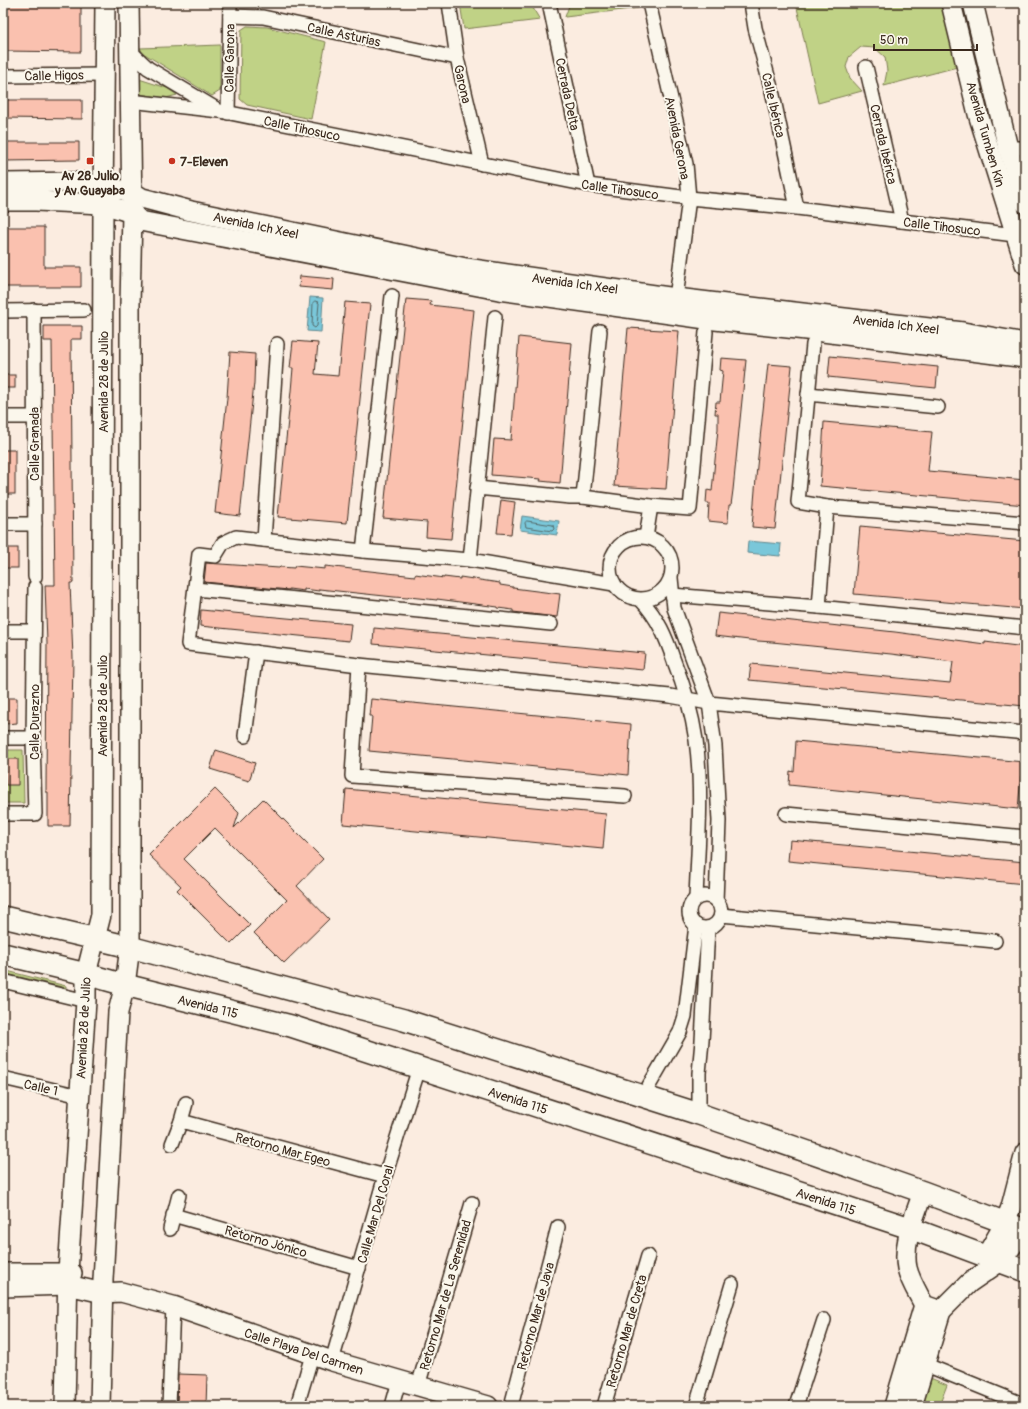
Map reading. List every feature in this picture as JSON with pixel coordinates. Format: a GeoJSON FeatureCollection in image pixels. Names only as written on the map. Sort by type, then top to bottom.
{"type":"FeatureCollection","features":[{"type":"Feature","properties":{"kind":"main road"},"geometry":{"type":"LineString","coordinates":[[3,917],[95,938],[404,1020],[699,1114],[1020,1227]]}},
{"type":"Feature","properties":{"kind":"main road","name":"Avenida 115"},"geometry":{"type":"LineString","coordinates":[[3,954],[290,1026],[910,1228],[994,1258],[1025,1271]]}},
{"type":"Feature","properties":{"kind":"street","name":"Avenida 28 de Julio"},"geometry":{"type":"LineString","coordinates":[[65,1406],[68,1279],[86,1001],[86,974],[101,915],[105,3]]}},
{"type":"Feature","properties":{"kind":"street","name":"Avenida 28 de Julio"},"geometry":{"type":"LineString","coordinates":[[100,1406],[109,1288],[118,1012],[125,985],[130,947],[130,306],[136,217],[132,191],[129,3]]}},
{"type":"Feature","properties":{"kind":"street","name":"Garona"},"geometry":{"type":"LineString","coordinates":[[449,3],[457,58],[482,164]]}},
{"type":"Feature","properties":{"kind":"street","name":"Cerrada Delta"},"geometry":{"type":"LineString","coordinates":[[549,3],[588,185]]}},
{"type":"Feature","properties":{"kind":"street","name":"Avenida Gerona"},"geometry":{"type":"LineString","coordinates":[[649,3],[686,164],[689,198],[676,298]]}},
{"type":"Feature","properties":{"kind":"street","name":"Calle Ibérica"},"geometry":{"type":"LineString","coordinates":[[751,3],[755,28],[773,95],[797,208]]}},
{"type":"Feature","properties":{"kind":"street","name":"Avenida Tumben Kin"},"geometry":{"type":"LineString","coordinates":[[951,3],[978,114],[1020,235],[1025,264]]}},
{"type":"Feature","properties":{"kind":"street","name":"Avenida Tumben Kin"},"geometry":{"type":"LineString","coordinates":[[973,3],[1016,148],[1025,203]]}},
{"type":"Feature","properties":{"kind":"street","name":"Calle Asturias"},"geometry":{"type":"LineString","coordinates":[[230,9],[457,58]]}},
{"type":"Feature","properties":{"kind":"street","name":"Calle Garona"},"geometry":{"type":"LineString","coordinates":[[224,112],[230,9]]}},
{"type":"Feature","properties":{"kind":"street","name":"Calle Tihosuco"},"geometry":{"type":"LineString","coordinates":[[129,50],[148,68],[224,112]]}},
{"type":"Feature","properties":{"kind":"street","name":"Cerrada Ibérica"},"geometry":{"type":"LineString","coordinates":[[866,67],[902,221]]}},
{"type":"Feature","properties":{"kind":"street","name":"Calle Higos"},"geometry":{"type":"LineString","coordinates":[[3,76],[104,75]]}},
{"type":"Feature","properties":{"kind":"street","name":"Calle Tihosuco"},"geometry":{"type":"LineString","coordinates":[[130,101],[224,112],[588,185],[689,198],[797,208],[1020,235]]}},
{"type":"Feature","properties":{"kind":"street"},"geometry":{"type":"LineString","coordinates":[[3,201],[35,192],[85,182],[103,196],[136,217],[498,290],[706,319],[815,331],[1025,358]]}},
{"type":"Feature","properties":{"kind":"street"},"geometry":{"type":"LineString","coordinates":[[3,183],[35,192]]}},
{"type":"Feature","properties":{"kind":"street"},"geometry":{"type":"LineString","coordinates":[[103,196],[132,191]]}},
{"type":"Feature","properties":{"kind":"street","name":"Avenida Ich Xeel"},"geometry":{"type":"LineString","coordinates":[[132,191],[142,198],[191,211],[466,268],[676,298],[963,332],[1025,343]]}},
{"type":"Feature","properties":{"kind":"street"},"geometry":{"type":"LineString","coordinates":[[363,551],[392,296]]}},
{"type":"Feature","properties":{"kind":"street","name":"Calle Granada"},"geometry":{"type":"LineString","coordinates":[[34,310],[35,582]]}},
{"type":"Feature","properties":{"kind":"street"},"geometry":{"type":"LineString","coordinates":[[3,311],[84,310]]}},
{"type":"Feature","properties":{"kind":"street"},"geometry":{"type":"LineString","coordinates":[[470,560],[495,317]]}},
{"type":"Feature","properties":{"kind":"street"},"geometry":{"type":"LineString","coordinates":[[583,497],[600,331]]}},
{"type":"Feature","properties":{"kind":"street"},"geometry":{"type":"LineString","coordinates":[[477,488],[583,497],[651,506],[690,509],[706,332]]}},
{"type":"Feature","properties":{"kind":"street"},"geometry":{"type":"LineString","coordinates":[[264,540],[277,344]]}},
{"type":"Feature","properties":{"kind":"street"},"geometry":{"type":"LineString","coordinates":[[814,344],[798,502],[827,507],[1025,523]]}},
{"type":"Feature","properties":{"kind":"street"},"geometry":{"type":"LineString","coordinates":[[808,394],[938,407]]}},
{"type":"Feature","properties":{"kind":"street"},"geometry":{"type":"LineString","coordinates":[[3,417],[34,417]]}},
{"type":"Feature","properties":{"kind":"street"},"geometry":{"type":"LineString","coordinates":[[646,537],[651,506]]}},
{"type":"Feature","properties":{"kind":"street"},"geometry":{"type":"LineString","coordinates":[[818,607],[827,507]]}},
{"type":"Feature","properties":{"kind":"street"},"geometry":{"type":"LineString","coordinates":[[3,524],[35,524]]}},
{"type":"Feature","properties":{"kind":"street"},"geometry":{"type":"LineString","coordinates":[[671,578],[660,594],[641,600],[630,598],[621,592],[614,584],[610,574],[610,562],[613,552],[620,544],[630,538],[640,536],[651,538],[660,543],[667,550],[672,564],[671,578],[674,608],[709,703],[715,746],[718,821],[716,901]]}},
{"type":"Feature","properties":{"kind":"street"},"geometry":{"type":"LineString","coordinates":[[614,584],[470,560],[363,551],[236,537],[223,543],[216,556],[199,554],[188,644],[359,665],[670,696],[709,703],[1025,733]]}},
{"type":"Feature","properties":{"kind":"street","name":"Calle Durazno"},"geometry":{"type":"LineString","coordinates":[[3,814],[35,814],[33,738],[35,582]]}},
{"type":"Feature","properties":{"kind":"street"},"geometry":{"type":"LineString","coordinates":[[195,589],[551,624]]}},
{"type":"Feature","properties":{"kind":"street"},"geometry":{"type":"LineString","coordinates":[[672,595],[818,607],[1025,628]]}},
{"type":"Feature","properties":{"kind":"street"},"geometry":{"type":"LineString","coordinates":[[641,600],[652,612],[665,635],[684,687],[696,739],[699,777],[699,836],[696,898],[689,907],[690,918],[702,927],[717,924],[721,915],[720,905],[707,896],[696,898]]}},
{"type":"Feature","properties":{"kind":"street"},"geometry":{"type":"LineString","coordinates":[[3,631],[34,631]]}},
{"type":"Feature","properties":{"kind":"street"},"geometry":{"type":"LineString","coordinates":[[245,736],[256,652]]}},
{"type":"Feature","properties":{"kind":"street"},"geometry":{"type":"LineString","coordinates":[[359,665],[352,776],[625,796]]}},
{"type":"Feature","properties":{"kind":"street"},"geometry":{"type":"LineString","coordinates":[[3,738],[33,738]]}},
{"type":"Feature","properties":{"kind":"street"},"geometry":{"type":"LineString","coordinates":[[786,814],[1025,837]]}},
{"type":"Feature","properties":{"kind":"street"},"geometry":{"type":"LineString","coordinates":[[721,915],[995,941]]}},
{"type":"Feature","properties":{"kind":"street"},"geometry":{"type":"LineString","coordinates":[[643,1096],[680,1032],[684,1021],[702,927]]}},
{"type":"Feature","properties":{"kind":"street"},"geometry":{"type":"LineString","coordinates":[[699,1114],[699,1073],[702,1041],[702,927]]}},
{"type":"Feature","properties":{"kind":"street"},"geometry":{"type":"LineString","coordinates":[[3,981],[86,1001]]}},
{"type":"Feature","properties":{"kind":"street","name":"Calle Mar Del Coral"},"geometry":{"type":"LineString","coordinates":[[332,1361],[419,1068]]}},
{"type":"Feature","properties":{"kind":"street","name":"Calle 1"},"geometry":{"type":"LineString","coordinates":[[3,1078],[80,1096]]}},
{"type":"Feature","properties":{"kind":"street"},"geometry":{"type":"LineString","coordinates":[[172,1144],[186,1103]]}},
{"type":"Feature","properties":{"kind":"street","name":"Retorno Mar Egeo"},"geometry":{"type":"LineString","coordinates":[[181,1121],[386,1176]]}},
{"type":"Feature","properties":{"kind":"street"},"geometry":{"type":"LineString","coordinates":[[894,1406],[933,1308],[969,1283],[994,1258],[1020,1227],[1011,1207],[1025,1153]]}},
{"type":"Feature","properties":{"kind":"street"},"geometry":{"type":"LineString","coordinates":[[912,1406],[924,1364],[933,1308],[913,1283],[908,1269],[906,1255],[910,1228],[923,1192]]}},
{"type":"Feature","properties":{"kind":"street"},"geometry":{"type":"LineString","coordinates":[[170,1229],[179,1195]]}},
{"type":"Feature","properties":{"kind":"street","name":"Retorno Mar de La Serenidad"},"geometry":{"type":"LineString","coordinates":[[418,1386],[472,1203]]}},
{"type":"Feature","properties":{"kind":"street","name":"Retorno Jónico"},"geometry":{"type":"LineString","coordinates":[[173,1215],[359,1268]]}},
{"type":"Feature","properties":{"kind":"street","name":"Retorno Mar de Java"},"geometry":{"type":"LineString","coordinates":[[511,1406],[558,1227]]}},
{"type":"Feature","properties":{"kind":"street","name":"Retorno Mar de Creta"},"geometry":{"type":"LineString","coordinates":[[604,1406],[648,1256]]}},
{"type":"Feature","properties":{"kind":"street","name":"Calle Playa Del Carmen"},"geometry":{"type":"LineString","coordinates":[[3,1273],[68,1279],[109,1288],[172,1306],[312,1355],[488,1406]]}},
{"type":"Feature","properties":{"kind":"street","name":"Calle Playa Del Carmen"},"geometry":{"type":"LineString","coordinates":[[3,1287],[68,1279]]}},
{"type":"Feature","properties":{"kind":"street"},"geometry":{"type":"LineString","coordinates":[[696,1406],[732,1284]]}},
{"type":"Feature","properties":{"kind":"street"},"geometry":{"type":"LineString","coordinates":[[169,1406],[172,1306]]}},
{"type":"Feature","properties":{"kind":"street"},"geometry":{"type":"LineString","coordinates":[[796,1406],[824,1320]]}},
{"type":"Feature","properties":{"kind":"street"},"geometry":{"type":"LineString","coordinates":[[297,1406],[312,1355]]}},
{"type":"Feature","properties":{"kind":"street"},"geometry":{"type":"LineString","coordinates":[[924,1364],[1025,1406]]}},
{"type":"Feature","properties":{"kind":"street"},"geometry":{"type":"LineString","coordinates":[[392,1406],[399,1381]]}},
{"type":"Feature","properties":{"kind":"green space"},"geometry":{"type":"Polygon","coordinates":[[[460,3],[532,3],[540,20],[464,29],[460,3]]]}},
{"type":"Feature","properties":{"kind":"green space"},"geometry":{"type":"Polygon","coordinates":[[[570,3],[638,3],[639,8],[565,17],[570,3]]]}},
{"type":"Feature","properties":{"kind":"green space"},"geometry":{"type":"Polygon","coordinates":[[[796,3],[945,3],[961,66],[884,86],[887,71],[885,57],[875,48],[861,47],[849,57],[846,67],[850,78],[862,91],[818,103],[796,3]]]}},
{"type":"Feature","properties":{"kind":"green space"},"geometry":{"type":"Polygon","coordinates":[[[247,26],[267,27],[326,42],[311,119],[247,105],[240,99],[241,30],[247,26]]]}},
{"type":"Feature","properties":{"kind":"green space"},"geometry":{"type":"Polygon","coordinates":[[[220,45],[220,91],[212,96],[143,53],[140,48],[220,45]]]}},
{"type":"Feature","properties":{"kind":"green space"},"geometry":{"type":"Polygon","coordinates":[[[139,79],[167,88],[177,95],[166,98],[139,94],[139,79]]]}},
{"type":"Feature","properties":{"kind":"green space"},"geometry":{"type":"Polygon","coordinates":[[[3,750],[23,750],[24,803],[3,803],[3,750]]]}},
{"type":"Feature","properties":{"kind":"green space"},"geometry":{"type":"Polygon","coordinates":[[[3,970],[66,986],[66,988],[3,973],[3,970]]]}},
{"type":"Feature","properties":{"kind":"green space"},"geometry":{"type":"Polygon","coordinates":[[[928,1377],[947,1385],[939,1406],[919,1406],[928,1377]]]}},
{"type":"Feature","properties":{"kind":"water"},"geometry":{"type":"Polygon","coordinates":[[[310,297],[323,298],[321,332],[307,331],[310,297]]]}},
{"type":"Feature","properties":{"kind":"water"},"geometry":{"type":"Polygon","coordinates":[[[522,516],[559,521],[557,535],[520,530],[522,516]]]}},
{"type":"Feature","properties":{"kind":"water"},"geometry":{"type":"Polygon","coordinates":[[[748,541],[781,544],[780,556],[747,553],[748,541]]]}},
{"type":"Feature","properties":{"kind":"building"},"geometry":{"type":"Polygon","coordinates":[[[3,3],[81,3],[81,52],[3,51],[3,3]]]}},
{"type":"Feature","properties":{"kind":"building"},"geometry":{"type":"Polygon","coordinates":[[[3,100],[82,100],[82,119],[3,118],[3,100]]]}},
{"type":"Feature","properties":{"kind":"building"},"geometry":{"type":"Polygon","coordinates":[[[3,142],[79,142],[79,160],[3,161],[3,142]]]}},
{"type":"Feature","properties":{"kind":"building"},"geometry":{"type":"Polygon","coordinates":[[[3,227],[44,227],[44,267],[81,267],[81,287],[3,287],[3,227]]]}},
{"type":"Feature","properties":{"kind":"building"},"geometry":{"type":"Polygon","coordinates":[[[300,276],[334,279],[333,290],[299,287],[300,276]]]}},
{"type":"Feature","properties":{"kind":"building"},"geometry":{"type":"Polygon","coordinates":[[[406,299],[431,301],[430,305],[474,310],[451,539],[426,537],[427,522],[383,518],[406,299]]]}},
{"type":"Feature","properties":{"kind":"building"},"geometry":{"type":"Polygon","coordinates":[[[345,302],[370,304],[347,523],[278,517],[293,368],[290,368],[293,341],[318,343],[315,374],[338,376],[345,302]]]}},
{"type":"Feature","properties":{"kind":"building"},"geometry":{"type":"Polygon","coordinates":[[[44,326],[82,326],[82,339],[71,339],[73,583],[70,583],[73,658],[70,826],[48,826],[48,792],[46,792],[47,643],[45,585],[55,585],[52,341],[44,341],[44,326]]]}},
{"type":"Feature","properties":{"kind":"building"},"geometry":{"type":"Polygon","coordinates":[[[628,328],[679,331],[666,489],[614,486],[628,328]]]}},
{"type":"Feature","properties":{"kind":"building"},"geometry":{"type":"Polygon","coordinates":[[[519,337],[572,343],[560,483],[540,481],[541,479],[491,475],[494,439],[511,440],[519,337]]]}},
{"type":"Feature","properties":{"kind":"building"},"geometry":{"type":"Polygon","coordinates":[[[230,352],[255,354],[254,383],[240,516],[215,513],[227,398],[230,352]]]}},
{"type":"Feature","properties":{"kind":"building"},"geometry":{"type":"Polygon","coordinates":[[[830,356],[938,367],[936,388],[828,377],[830,356]]]}},
{"type":"Feature","properties":{"kind":"building"},"geometry":{"type":"Polygon","coordinates":[[[721,358],[746,360],[733,490],[731,505],[729,505],[728,523],[708,521],[709,503],[706,503],[707,490],[712,491],[718,429],[718,414],[715,414],[716,402],[720,402],[723,371],[720,370],[721,358]]]}},
{"type":"Feature","properties":{"kind":"building"},"geometry":{"type":"Polygon","coordinates":[[[768,364],[792,366],[775,529],[752,527],[768,364]]]}},
{"type":"Feature","properties":{"kind":"building"},"geometry":{"type":"Polygon","coordinates":[[[3,375],[15,375],[15,388],[3,388],[3,375]]]}},
{"type":"Feature","properties":{"kind":"building"},"geometry":{"type":"Polygon","coordinates":[[[824,422],[932,432],[928,471],[1025,480],[1025,505],[820,486],[824,422]]]}},
{"type":"Feature","properties":{"kind":"building"},"geometry":{"type":"Polygon","coordinates":[[[3,450],[15,450],[15,494],[3,494],[3,450]]]}},
{"type":"Feature","properties":{"kind":"building"},"geometry":{"type":"Polygon","coordinates":[[[501,500],[515,502],[511,534],[497,533],[501,500]]]}},
{"type":"Feature","properties":{"kind":"building"},"geometry":{"type":"Polygon","coordinates":[[[860,526],[1025,541],[1025,609],[854,594],[860,526]]]}},
{"type":"Feature","properties":{"kind":"building"},"geometry":{"type":"Polygon","coordinates":[[[3,548],[18,548],[18,568],[3,568],[3,548]]]}},
{"type":"Feature","properties":{"kind":"building"},"geometry":{"type":"Polygon","coordinates":[[[206,563],[279,568],[294,568],[295,566],[325,569],[325,566],[415,576],[415,574],[460,579],[460,577],[500,583],[500,585],[513,588],[560,594],[557,617],[513,612],[513,610],[498,607],[437,599],[394,597],[319,589],[319,591],[304,589],[304,591],[289,590],[204,582],[206,563]]]}},
{"type":"Feature","properties":{"kind":"building"},"geometry":{"type":"Polygon","coordinates":[[[201,610],[351,624],[349,641],[200,626],[201,610]]]}},
{"type":"Feature","properties":{"kind":"building"},"geometry":{"type":"Polygon","coordinates":[[[718,613],[895,632],[985,644],[985,642],[1025,647],[1025,706],[749,680],[751,664],[950,683],[953,662],[891,654],[715,636],[718,613]]]}},
{"type":"Feature","properties":{"kind":"building"},"geometry":{"type":"Polygon","coordinates":[[[374,628],[645,653],[643,670],[373,644],[374,628]]]}},
{"type":"Feature","properties":{"kind":"building"},"geometry":{"type":"Polygon","coordinates":[[[4,698],[17,698],[17,723],[5,724],[4,698]]]}},
{"type":"Feature","properties":{"kind":"building"},"geometry":{"type":"Polygon","coordinates":[[[371,699],[631,724],[628,775],[369,751],[372,716],[369,716],[371,699]]]}},
{"type":"Feature","properties":{"kind":"building"},"geometry":{"type":"Polygon","coordinates":[[[796,741],[1024,762],[1023,776],[1021,776],[1018,809],[789,785],[790,771],[794,772],[796,741]]]}},
{"type":"Feature","properties":{"kind":"building"},"geometry":{"type":"Polygon","coordinates":[[[216,750],[255,763],[249,781],[210,769],[216,750]]]}},
{"type":"Feature","properties":{"kind":"building"},"geometry":{"type":"Polygon","coordinates":[[[5,759],[18,759],[18,785],[6,785],[5,759]]]}},
{"type":"Feature","properties":{"kind":"building"},"geometry":{"type":"Polygon","coordinates":[[[215,789],[239,813],[234,828],[263,799],[323,859],[297,886],[329,919],[284,963],[254,933],[287,900],[215,828],[184,859],[250,925],[231,944],[177,890],[181,886],[149,855],[215,789]]]}},
{"type":"Feature","properties":{"kind":"building"},"geometry":{"type":"Polygon","coordinates":[[[346,789],[606,814],[603,849],[343,824],[346,789]]]}},
{"type":"Feature","properties":{"kind":"building"},"geometry":{"type":"Polygon","coordinates":[[[790,840],[1025,862],[1025,884],[788,861],[790,840]]]}},
{"type":"Feature","properties":{"kind":"building"},"geometry":{"type":"Polygon","coordinates":[[[178,1374],[207,1375],[206,1406],[177,1406],[178,1374]]]}},
{"type":"Feature","properties":{"kind":"place","name":"Av 28 Julio y Av Guayaba"},"geometry":{"type":"Point","coordinates":[90,161]}},
{"type":"Feature","properties":{"kind":"place","name":"7-Eleven"},"geometry":{"type":"Point","coordinates":[172,161]}}]}
